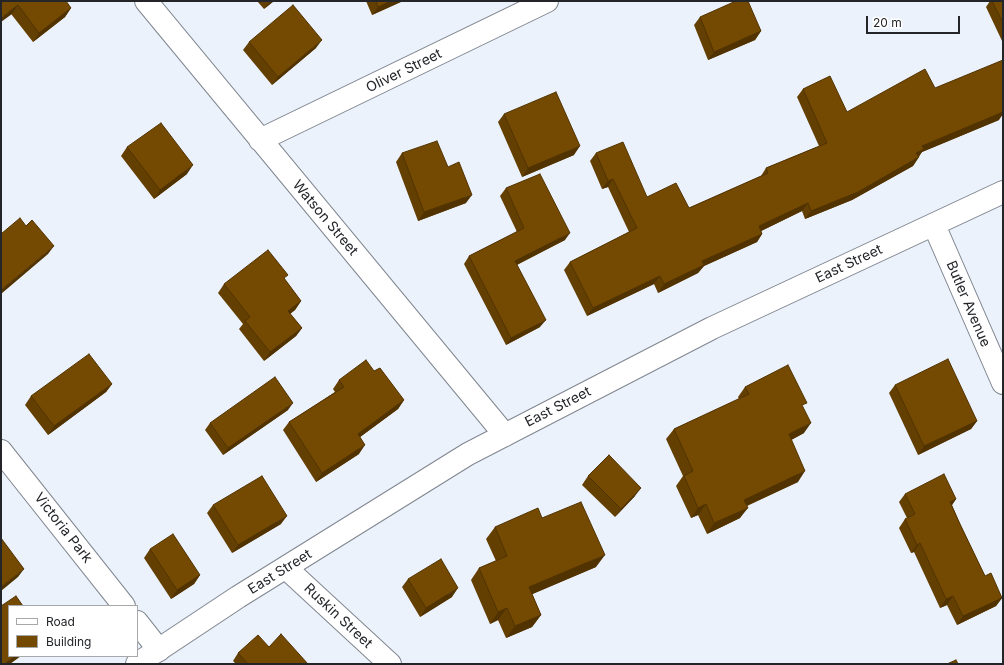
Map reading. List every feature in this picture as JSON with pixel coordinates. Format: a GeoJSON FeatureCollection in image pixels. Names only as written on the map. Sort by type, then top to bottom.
{"type":"FeatureCollection","features":[{"type":"Feature","properties":{"kind":"street","name":"Watson Street"},"geometry":{"type":"LineString","coordinates":[[146,1],[504,435]]}},
{"type":"Feature","properties":{"kind":"street","name":"Oliver Street"},"geometry":{"type":"LineString","coordinates":[[260,140],[547,1]]}},
{"type":"Feature","properties":{"kind":"street","name":"East Street"},"geometry":{"type":"LineString","coordinates":[[137,664],[286,568],[468,454],[712,328],[1003,192]]}},
{"type":"Feature","properties":{"kind":"street","name":"Butler Avenue"},"geometry":{"type":"LineString","coordinates":[[934,225],[1003,384]]}},
{"type":"Feature","properties":{"kind":"street","name":"Victoria Park"},"geometry":{"type":"LineString","coordinates":[[1,451],[123,605]]}},
{"type":"Feature","properties":{"kind":"street","name":"Ruskin Street"},"geometry":{"type":"LineString","coordinates":[[286,568],[390,664]]}},
{"type":"Feature","properties":{"kind":"street"},"geometry":{"type":"LineString","coordinates":[[138,623],[159,650]]}},
{"type":"Feature","properties":{"kind":"building"},"geometry":{"type":"Polygon","coordinates":[[[1,1],[66,1],[71,8],[39,33],[18,5],[1,18],[1,1]]]}},
{"type":"Feature","properties":{"kind":"building"},"geometry":{"type":"Polygon","coordinates":[[[376,1],[391,1],[378,7],[376,1]]]}},
{"type":"Feature","properties":{"kind":"building"},"geometry":{"type":"Polygon","coordinates":[[[736,1],[748,1],[761,31],[714,52],[700,17],[736,1]]]}},
{"type":"Feature","properties":{"kind":"building"},"geometry":{"type":"Polygon","coordinates":[[[992,1],[1003,1],[1003,23],[992,1]]]}},
{"type":"Feature","properties":{"kind":"building"},"geometry":{"type":"Polygon","coordinates":[[[293,5],[322,40],[278,77],[249,42],[293,5]]]}},
{"type":"Feature","properties":{"kind":"building"},"geometry":{"type":"Polygon","coordinates":[[[1003,60],[1003,112],[922,146],[924,149],[916,153],[919,157],[858,192],[811,211],[808,203],[759,226],[762,234],[702,261],[704,265],[664,284],[660,276],[593,308],[570,262],[637,228],[613,179],[608,181],[596,153],[623,142],[647,197],[676,183],[689,208],[768,173],[766,168],[827,143],[803,89],[830,76],[847,112],[925,69],[935,88],[1003,60]]]}},
{"type":"Feature","properties":{"kind":"building"},"geometry":{"type":"Polygon","coordinates":[[[556,92],[580,146],[528,168],[504,114],[556,92]]]}},
{"type":"Feature","properties":{"kind":"building"},"geometry":{"type":"Polygon","coordinates":[[[161,123],[193,165],[160,190],[127,147],[161,123]]]}},
{"type":"Feature","properties":{"kind":"building"},"geometry":{"type":"Polygon","coordinates":[[[437,141],[448,167],[459,162],[472,195],[424,212],[402,153],[437,141]]]}},
{"type":"Feature","properties":{"kind":"building"},"geometry":{"type":"Polygon","coordinates":[[[540,174],[570,233],[515,261],[546,320],[511,338],[469,256],[524,228],[506,188],[540,174]]]}},
{"type":"Feature","properties":{"kind":"building"},"geometry":{"type":"Polygon","coordinates":[[[20,218],[26,226],[32,220],[54,246],[1,290],[1,234],[20,218]]]}},
{"type":"Feature","properties":{"kind":"building"},"geometry":{"type":"Polygon","coordinates":[[[268,250],[288,275],[284,278],[301,301],[288,311],[302,328],[270,352],[245,321],[250,317],[224,284],[268,250]]]}},
{"type":"Feature","properties":{"kind":"building"},"geometry":{"type":"Polygon","coordinates":[[[89,354],[112,384],[54,426],[31,396],[89,354]]]}},
{"type":"Feature","properties":{"kind":"building"},"geometry":{"type":"Polygon","coordinates":[[[948,359],[977,421],[924,446],[895,385],[948,359]]]}},
{"type":"Feature","properties":{"kind":"building"},"geometry":{"type":"Polygon","coordinates":[[[366,360],[374,371],[380,368],[404,400],[358,434],[365,445],[322,473],[289,422],[344,387],[339,380],[366,360]]]}},
{"type":"Feature","properties":{"kind":"building"},"geometry":{"type":"Polygon","coordinates":[[[788,365],[807,403],[802,405],[811,423],[789,434],[805,471],[744,500],[748,508],[714,523],[706,504],[698,508],[684,476],[693,471],[674,429],[749,394],[745,387],[788,365]]]}},
{"type":"Feature","properties":{"kind":"building"},"geometry":{"type":"Polygon","coordinates":[[[275,377],[293,403],[228,448],[210,423],[275,377]]]}},
{"type":"Feature","properties":{"kind":"building"},"geometry":{"type":"Polygon","coordinates":[[[609,455],[641,488],[621,509],[588,476],[609,455]]]}},
{"type":"Feature","properties":{"kind":"building"},"geometry":{"type":"Polygon","coordinates":[[[944,474],[956,499],[950,502],[960,524],[985,576],[991,573],[1002,598],[963,616],[953,596],[946,599],[920,543],[917,545],[905,519],[915,514],[905,494],[944,474]]]}},
{"type":"Feature","properties":{"kind":"building"},"geometry":{"type":"Polygon","coordinates":[[[262,476],[287,516],[238,545],[213,505],[262,476]]]}},
{"type":"Feature","properties":{"kind":"building"},"geometry":{"type":"Polygon","coordinates":[[[581,502],[605,555],[529,587],[541,615],[515,626],[507,608],[498,612],[479,568],[507,556],[495,527],[538,508],[542,518],[581,502]]]}},
{"type":"Feature","properties":{"kind":"building"},"geometry":{"type":"Polygon","coordinates":[[[173,534],[200,575],[177,590],[150,549],[173,534]]]}},
{"type":"Feature","properties":{"kind":"building"},"geometry":{"type":"Polygon","coordinates":[[[1,538],[24,569],[2,586],[1,585],[1,538]]]}},
{"type":"Feature","properties":{"kind":"building"},"geometry":{"type":"Polygon","coordinates":[[[441,559],[458,588],[426,608],[408,579],[441,559]]]}},
{"type":"Feature","properties":{"kind":"building"},"geometry":{"type":"Polygon","coordinates":[[[16,596],[22,605],[8,605],[8,657],[14,657],[4,664],[1,664],[1,606],[16,596]]]}},
{"type":"Feature","properties":{"kind":"building"},"geometry":{"type":"Polygon","coordinates":[[[281,634],[308,664],[248,664],[238,653],[258,635],[269,647],[281,634]]]}},
{"type":"Feature","properties":{"kind":"building"},"geometry":{"type":"Polygon","coordinates":[[[956,660],[958,664],[947,664],[956,660]]]}}]}
